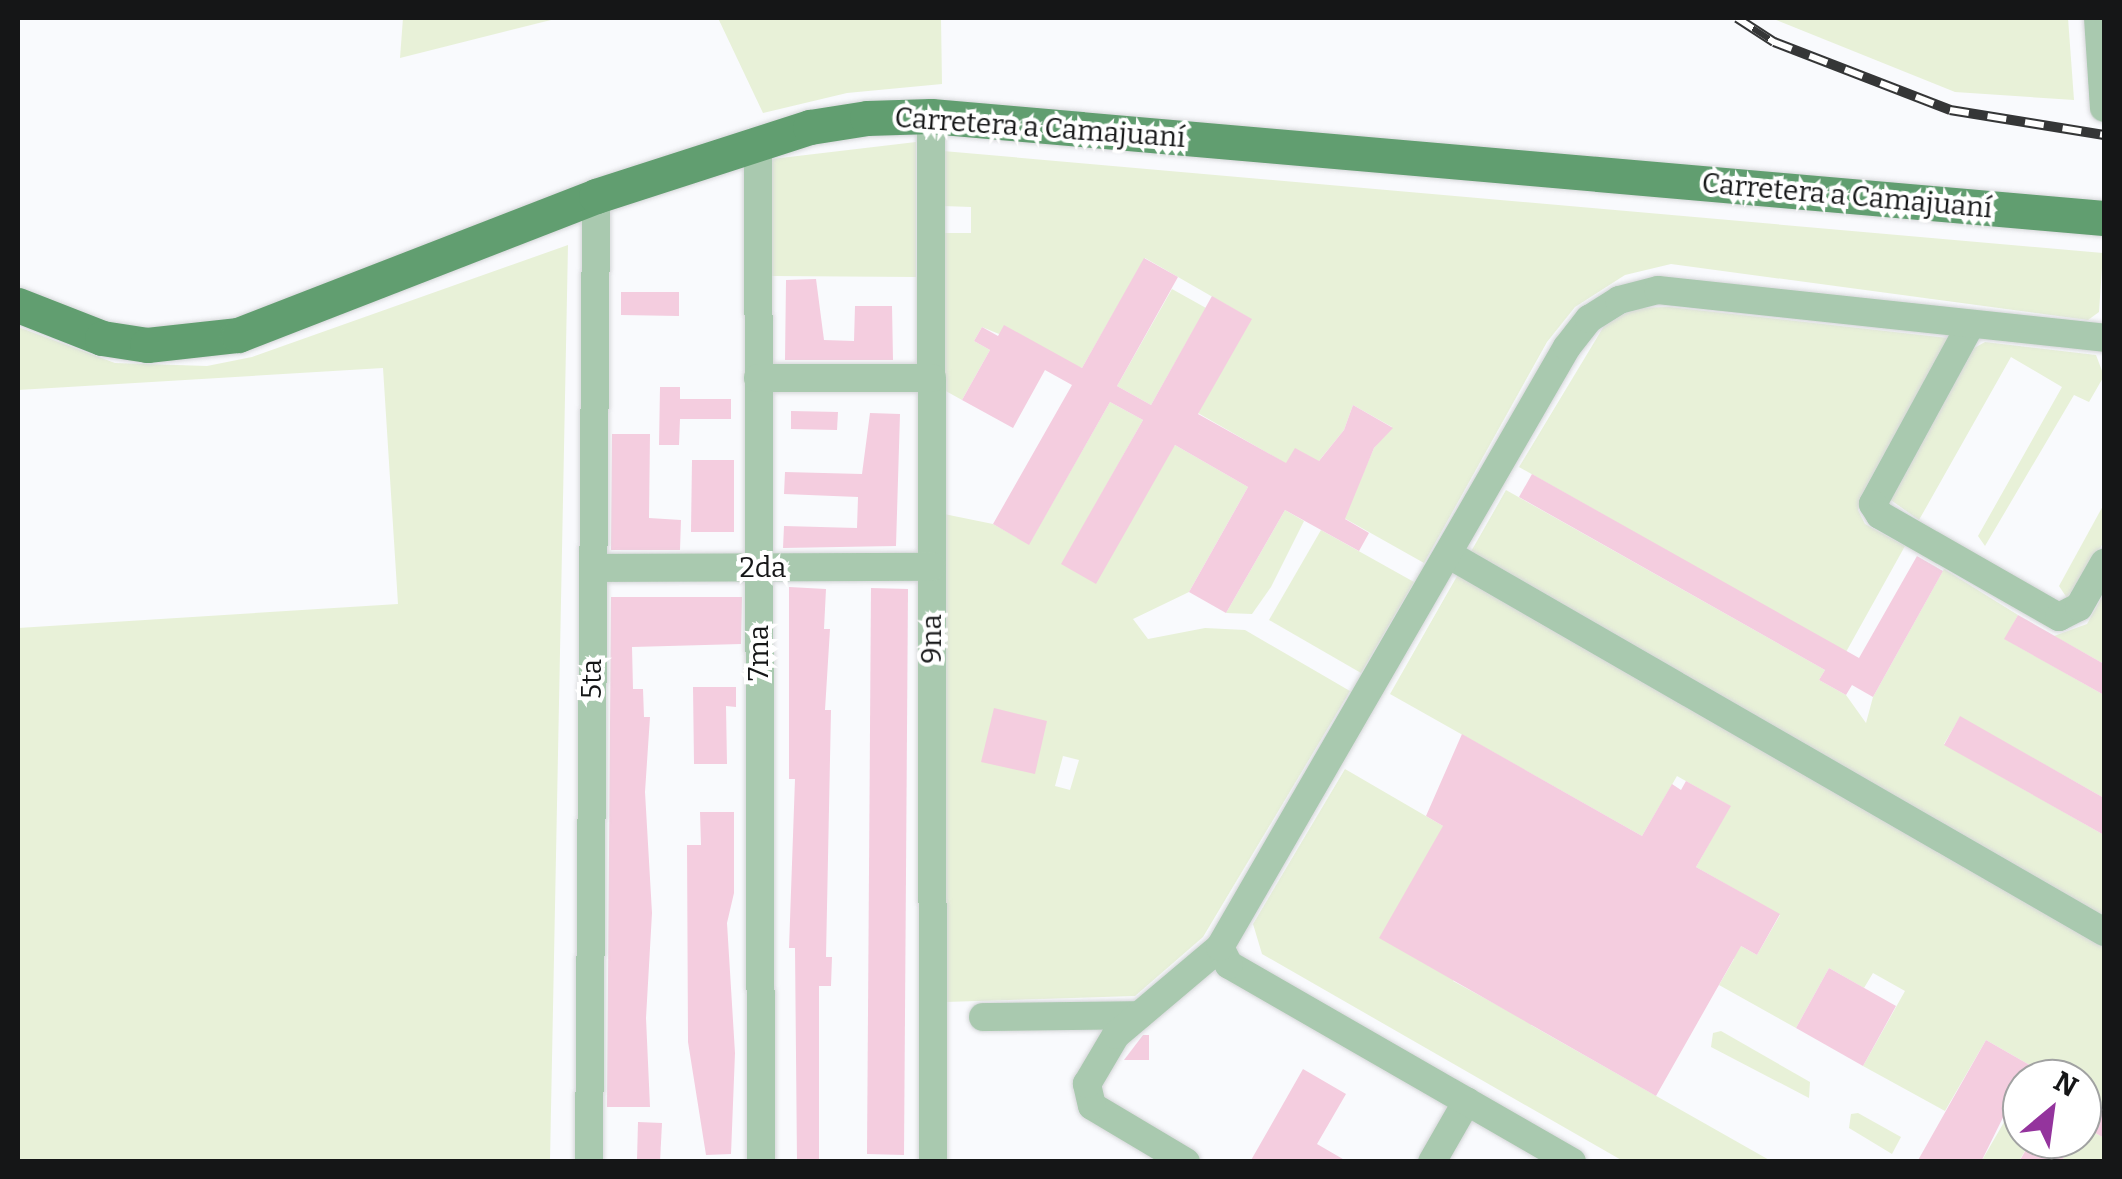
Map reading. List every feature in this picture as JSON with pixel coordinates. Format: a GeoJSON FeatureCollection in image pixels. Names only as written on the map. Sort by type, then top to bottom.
{"type":"FeatureCollection","features":[{"type":"Feature","properties":{"kind":"main road","name":"Carretera a Camajuaní"},"geometry":{"type":"LineString","coordinates":[[18,305],[72,330],[147,345],[238,336],[596,196],[758,144],[867,118],[931,116],[2104,218]]}},
{"type":"Feature","properties":{"kind":"street"},"geometry":{"type":"LineString","coordinates":[[2098,18],[2104,108]]}},
{"type":"Feature","properties":{"kind":"street","name":"9na"},"geometry":{"type":"LineString","coordinates":[[931,116],[933,1162]]}},
{"type":"Feature","properties":{"kind":"street","name":"7ma"},"geometry":{"type":"LineString","coordinates":[[758,144],[761,1162]]}},
{"type":"Feature","properties":{"kind":"street","name":"5ta"},"geometry":{"type":"LineString","coordinates":[[588,1162],[596,196]]}},
{"type":"Feature","properties":{"kind":"street"},"geometry":{"type":"LineString","coordinates":[[1186,1162],[1092,1106],[1087,1084],[1116,1035],[1220,947],[1567,347],[1589,319],[1619,300],[1658,290],[2104,338]]}},
{"type":"Feature","properties":{"kind":"street"},"geometry":{"type":"LineString","coordinates":[[1971,324],[1873,504],[1880,515],[2059,617],[2080,607],[2104,563]]}},
{"type":"Feature","properties":{"kind":"street"},"geometry":{"type":"LineString","coordinates":[[758,378],[932,378]]}},
{"type":"Feature","properties":{"kind":"street"},"geometry":{"type":"LineString","coordinates":[[1448,554],[2104,932]]}},
{"type":"Feature","properties":{"kind":"street","name":"2da"},"geometry":{"type":"LineString","coordinates":[[593,568],[932,567]]}},
{"type":"Feature","properties":{"kind":"street"},"geometry":{"type":"LineString","coordinates":[[1220,947],[1229,965],[1572,1162]]}},
{"type":"Feature","properties":{"kind":"street"},"geometry":{"type":"LineString","coordinates":[[984,1017],[1139,1016]]}},
{"type":"Feature","properties":{"kind":"street"},"geometry":{"type":"LineString","coordinates":[[1432,1162],[1467,1101]]}},
{"type":"Feature","properties":{"kind":"green space"},"geometry":{"type":"Polygon","coordinates":[[[403,18],[559,18],[400,58],[403,18]]]}},
{"type":"Feature","properties":{"kind":"green space"},"geometry":{"type":"Polygon","coordinates":[[[718,18],[941,18],[942,84],[847,93],[763,113],[718,18]]]}},
{"type":"Feature","properties":{"kind":"green space"},"geometry":{"type":"Polygon","coordinates":[[[1771,18],[2068,18],[2074,100],[1955,92],[1771,18]]]}},
{"type":"Feature","properties":{"kind":"green space"},"geometry":{"type":"Polygon","coordinates":[[[916,142],[916,277],[772,276],[772,159],[916,142]]]}},
{"type":"Feature","properties":{"kind":"green space"},"geometry":{"type":"Polygon","coordinates":[[[943,151],[2103,253],[2099,312],[2088,320],[1671,264],[1625,275],[1575,307],[1547,342],[1424,563],[1344,518],[1374,448],[1392,427],[1353,405],[1344,430],[1301,483],[1280,460],[1198,413],[1251,319],[1145,258],[1082,368],[982,327],[974,341],[990,350],[962,400],[944,390],[943,233],[971,233],[971,207],[943,206],[943,151]]]}},
{"type":"Feature","properties":{"kind":"green space"},"geometry":{"type":"Polygon","coordinates":[[[568,245],[550,1161],[18,1161],[18,628],[398,604],[383,368],[18,390],[18,327],[115,363],[207,366],[252,357],[568,245]]]}},
{"type":"Feature","properties":{"kind":"green space"},"geometry":{"type":"Polygon","coordinates":[[[1172,289],[1206,308],[1151,405],[1117,386],[1172,289]]]}},
{"type":"Feature","properties":{"kind":"green space"},"geometry":{"type":"Polygon","coordinates":[[[1669,307],[1948,338],[1861,496],[1858,510],[1865,524],[1905,546],[1846,652],[1519,467],[1604,326],[1634,308],[1669,307]]]}},
{"type":"Feature","properties":{"kind":"green space"},"geometry":{"type":"Polygon","coordinates":[[[1985,342],[2096,355],[2104,376],[2089,402],[2074,395],[1985,546],[1978,536],[2062,387],[2011,357],[1919,520],[1888,498],[1967,352],[1985,342]]]}},
{"type":"Feature","properties":{"kind":"green space"},"geometry":{"type":"Polygon","coordinates":[[[1110,402],[1143,420],[1062,564],[1175,445],[1248,487],[1189,592],[1133,619],[1148,639],[1205,628],[1245,630],[1350,691],[1203,937],[1135,996],[945,1002],[944,514],[993,524],[1029,544],[1110,402]],[[1063,756],[1055,786],[1070,790],[1079,760],[1063,756]]]}},
{"type":"Feature","properties":{"kind":"green space"},"geometry":{"type":"Polygon","coordinates":[[[1506,490],[1825,670],[1819,680],[1846,695],[1866,723],[1873,697],[1944,569],[2018,615],[2005,639],[2104,695],[2104,798],[1960,717],[1944,744],[2104,835],[2104,1108],[2102,1059],[2019,1059],[1986,1040],[1945,1111],[1863,1066],[1905,991],[1873,973],[1864,988],[1829,968],[1796,1028],[1719,985],[1734,959],[1696,937],[1703,925],[1757,955],[1780,915],[1696,867],[1730,806],[1677,776],[1642,836],[1390,694],[1506,490]]]}},
{"type":"Feature","properties":{"kind":"green space"},"geometry":{"type":"Polygon","coordinates":[[[2104,504],[2104,542],[2067,598],[2059,586],[2104,504]]]}},
{"type":"Feature","properties":{"kind":"green space"},"geometry":{"type":"Polygon","coordinates":[[[1285,510],[1304,521],[1271,587],[1252,614],[1226,613],[1285,510]]]}},
{"type":"Feature","properties":{"kind":"green space"},"geometry":{"type":"Polygon","coordinates":[[[1321,530],[1414,582],[1361,673],[1269,620],[1321,530]]]}},
{"type":"Feature","properties":{"kind":"green space"},"geometry":{"type":"Polygon","coordinates":[[[2104,593],[2104,664],[2054,636],[2087,624],[2104,593]]]}},
{"type":"Feature","properties":{"kind":"green space"},"geometry":{"type":"Polygon","coordinates":[[[1345,769],[1443,826],[1538,831],[1453,981],[1510,1012],[1616,875],[1531,1025],[1771,1161],[1623,1161],[1262,954],[1253,924],[1345,769]]]}},
{"type":"Feature","properties":{"kind":"green space"},"geometry":{"type":"Polygon","coordinates":[[[1721,1031],[1810,1082],[1809,1098],[1711,1047],[1713,1033],[1721,1031]]]}},
{"type":"Feature","properties":{"kind":"green space"},"geometry":{"type":"Polygon","coordinates":[[[1858,1113],[1901,1137],[1892,1154],[1849,1128],[1851,1114],[1858,1113]]]}},
{"type":"Feature","properties":{"kind":"green space"},"geometry":{"type":"Polygon","coordinates":[[[2002,1126],[2002,1159],[2020,1159],[1981,1162],[2002,1126]]]}},
{"type":"Feature","properties":{"kind":"green space"},"geometry":{"type":"Polygon","coordinates":[[[2104,1138],[2104,1161],[2061,1162],[2102,1159],[2104,1138]]]}},
{"type":"Feature","properties":{"kind":"building"},"geometry":{"type":"Polygon","coordinates":[[[1144,258],[1178,277],[1117,386],[1151,405],[1212,296],[1252,319],[1198,414],[1286,463],[1295,448],[1319,461],[1344,430],[1353,405],[1393,428],[1374,448],[1345,519],[1369,533],[1359,551],[1285,510],[1226,613],[1189,592],[1248,487],[1175,445],[1096,584],[1061,564],[1143,420],[1110,402],[1029,545],[993,524],[1072,385],[1045,370],[1013,428],[962,400],[990,350],[974,341],[982,327],[998,336],[1004,325],[1082,368],[1144,258]]]}},
{"type":"Feature","properties":{"kind":"building"},"geometry":{"type":"Polygon","coordinates":[[[816,279],[824,340],[854,341],[855,306],[892,306],[893,360],[785,360],[786,280],[816,279]]]}},
{"type":"Feature","properties":{"kind":"building"},"geometry":{"type":"Polygon","coordinates":[[[621,292],[679,292],[679,316],[621,315],[621,292]]]}},
{"type":"Feature","properties":{"kind":"building"},"geometry":{"type":"Polygon","coordinates":[[[660,387],[680,387],[680,399],[731,399],[731,419],[680,419],[679,445],[659,445],[660,387]]]}},
{"type":"Feature","properties":{"kind":"building"},"geometry":{"type":"Polygon","coordinates":[[[791,411],[838,412],[837,430],[791,429],[791,411]]]}},
{"type":"Feature","properties":{"kind":"building"},"geometry":{"type":"Polygon","coordinates":[[[870,413],[900,414],[896,546],[783,548],[784,526],[857,528],[858,497],[784,494],[785,472],[862,474],[870,413]]]}},
{"type":"Feature","properties":{"kind":"building"},"geometry":{"type":"Polygon","coordinates":[[[612,434],[650,434],[649,518],[681,520],[680,550],[611,550],[612,434]]]}},
{"type":"Feature","properties":{"kind":"building"},"geometry":{"type":"Polygon","coordinates":[[[692,460],[734,460],[734,532],[691,532],[692,460]]]}},
{"type":"Feature","properties":{"kind":"building"},"geometry":{"type":"Polygon","coordinates":[[[1532,474],[1859,658],[1917,556],[1943,571],[1873,697],[1852,685],[1846,695],[1819,680],[1825,670],[1519,497],[1532,474]]]}},
{"type":"Feature","properties":{"kind":"building"},"geometry":{"type":"Polygon","coordinates":[[[789,587],[826,589],[824,629],[830,629],[825,710],[831,710],[826,957],[832,957],[831,986],[819,986],[819,1162],[797,1162],[795,948],[789,948],[795,779],[789,779],[789,587]]]}},
{"type":"Feature","properties":{"kind":"building"},"geometry":{"type":"Polygon","coordinates":[[[871,588],[908,589],[904,1155],[867,1154],[871,588]]]}},
{"type":"Feature","properties":{"kind":"building"},"geometry":{"type":"Polygon","coordinates":[[[611,597],[742,597],[741,644],[632,647],[633,689],[643,689],[644,717],[650,717],[645,792],[652,913],[646,1018],[650,1107],[607,1107],[611,597]]]}},
{"type":"Feature","properties":{"kind":"building"},"geometry":{"type":"Polygon","coordinates":[[[2018,615],[2104,664],[2104,695],[2004,639],[2018,615]]]}},
{"type":"Feature","properties":{"kind":"building"},"geometry":{"type":"Polygon","coordinates":[[[693,687],[736,687],[736,707],[726,706],[727,764],[694,764],[693,687]]]}},
{"type":"Feature","properties":{"kind":"building"},"geometry":{"type":"Polygon","coordinates":[[[994,708],[1047,721],[1035,774],[981,762],[994,708]]]}},
{"type":"Feature","properties":{"kind":"building"},"geometry":{"type":"Polygon","coordinates":[[[1960,716],[2104,798],[2104,835],[1944,745],[1960,716]]]}},
{"type":"Feature","properties":{"kind":"building"},"geometry":{"type":"Polygon","coordinates":[[[1462,734],[1642,836],[1672,784],[1681,790],[1686,781],[1731,806],[1696,867],[1780,914],[1757,955],[1741,946],[1656,1096],[1379,938],[1443,826],[1426,816],[1462,734]]]}},
{"type":"Feature","properties":{"kind":"building"},"geometry":{"type":"Polygon","coordinates":[[[700,812],[734,812],[734,893],[727,923],[735,1053],[731,1154],[706,1155],[688,1042],[687,845],[701,845],[700,812]]]}},
{"type":"Feature","properties":{"kind":"building"},"geometry":{"type":"Polygon","coordinates":[[[1829,968],[1896,1006],[1863,1066],[1796,1028],[1829,968]]]}},
{"type":"Feature","properties":{"kind":"building"},"geometry":{"type":"Polygon","coordinates":[[[1143,1035],[1149,1035],[1149,1060],[1124,1060],[1143,1035]]]}},
{"type":"Feature","properties":{"kind":"building"},"geometry":{"type":"Polygon","coordinates":[[[1986,1040],[2019,1059],[2002,1059],[2002,1119],[1981,1162],[1917,1162],[1986,1040]]]}},
{"type":"Feature","properties":{"kind":"building"},"geometry":{"type":"Polygon","coordinates":[[[1303,1069],[1346,1094],[1317,1144],[1348,1162],[1250,1162],[1303,1069]]]}},
{"type":"Feature","properties":{"kind":"building"},"geometry":{"type":"Polygon","coordinates":[[[638,1122],[662,1123],[660,1162],[637,1160],[638,1122]]]}},
{"type":"Feature","properties":{"kind":"building"},"geometry":{"type":"Polygon","coordinates":[[[2021,1159],[2063,1159],[2061,1162],[2019,1162],[2021,1159]]]}},
{"type":"Feature","properties":{"kind":"railway"},"geometry":{"type":"LineString","coordinates":[[1737,18],[1774,42],[1950,110],[2104,135]]}}]}
